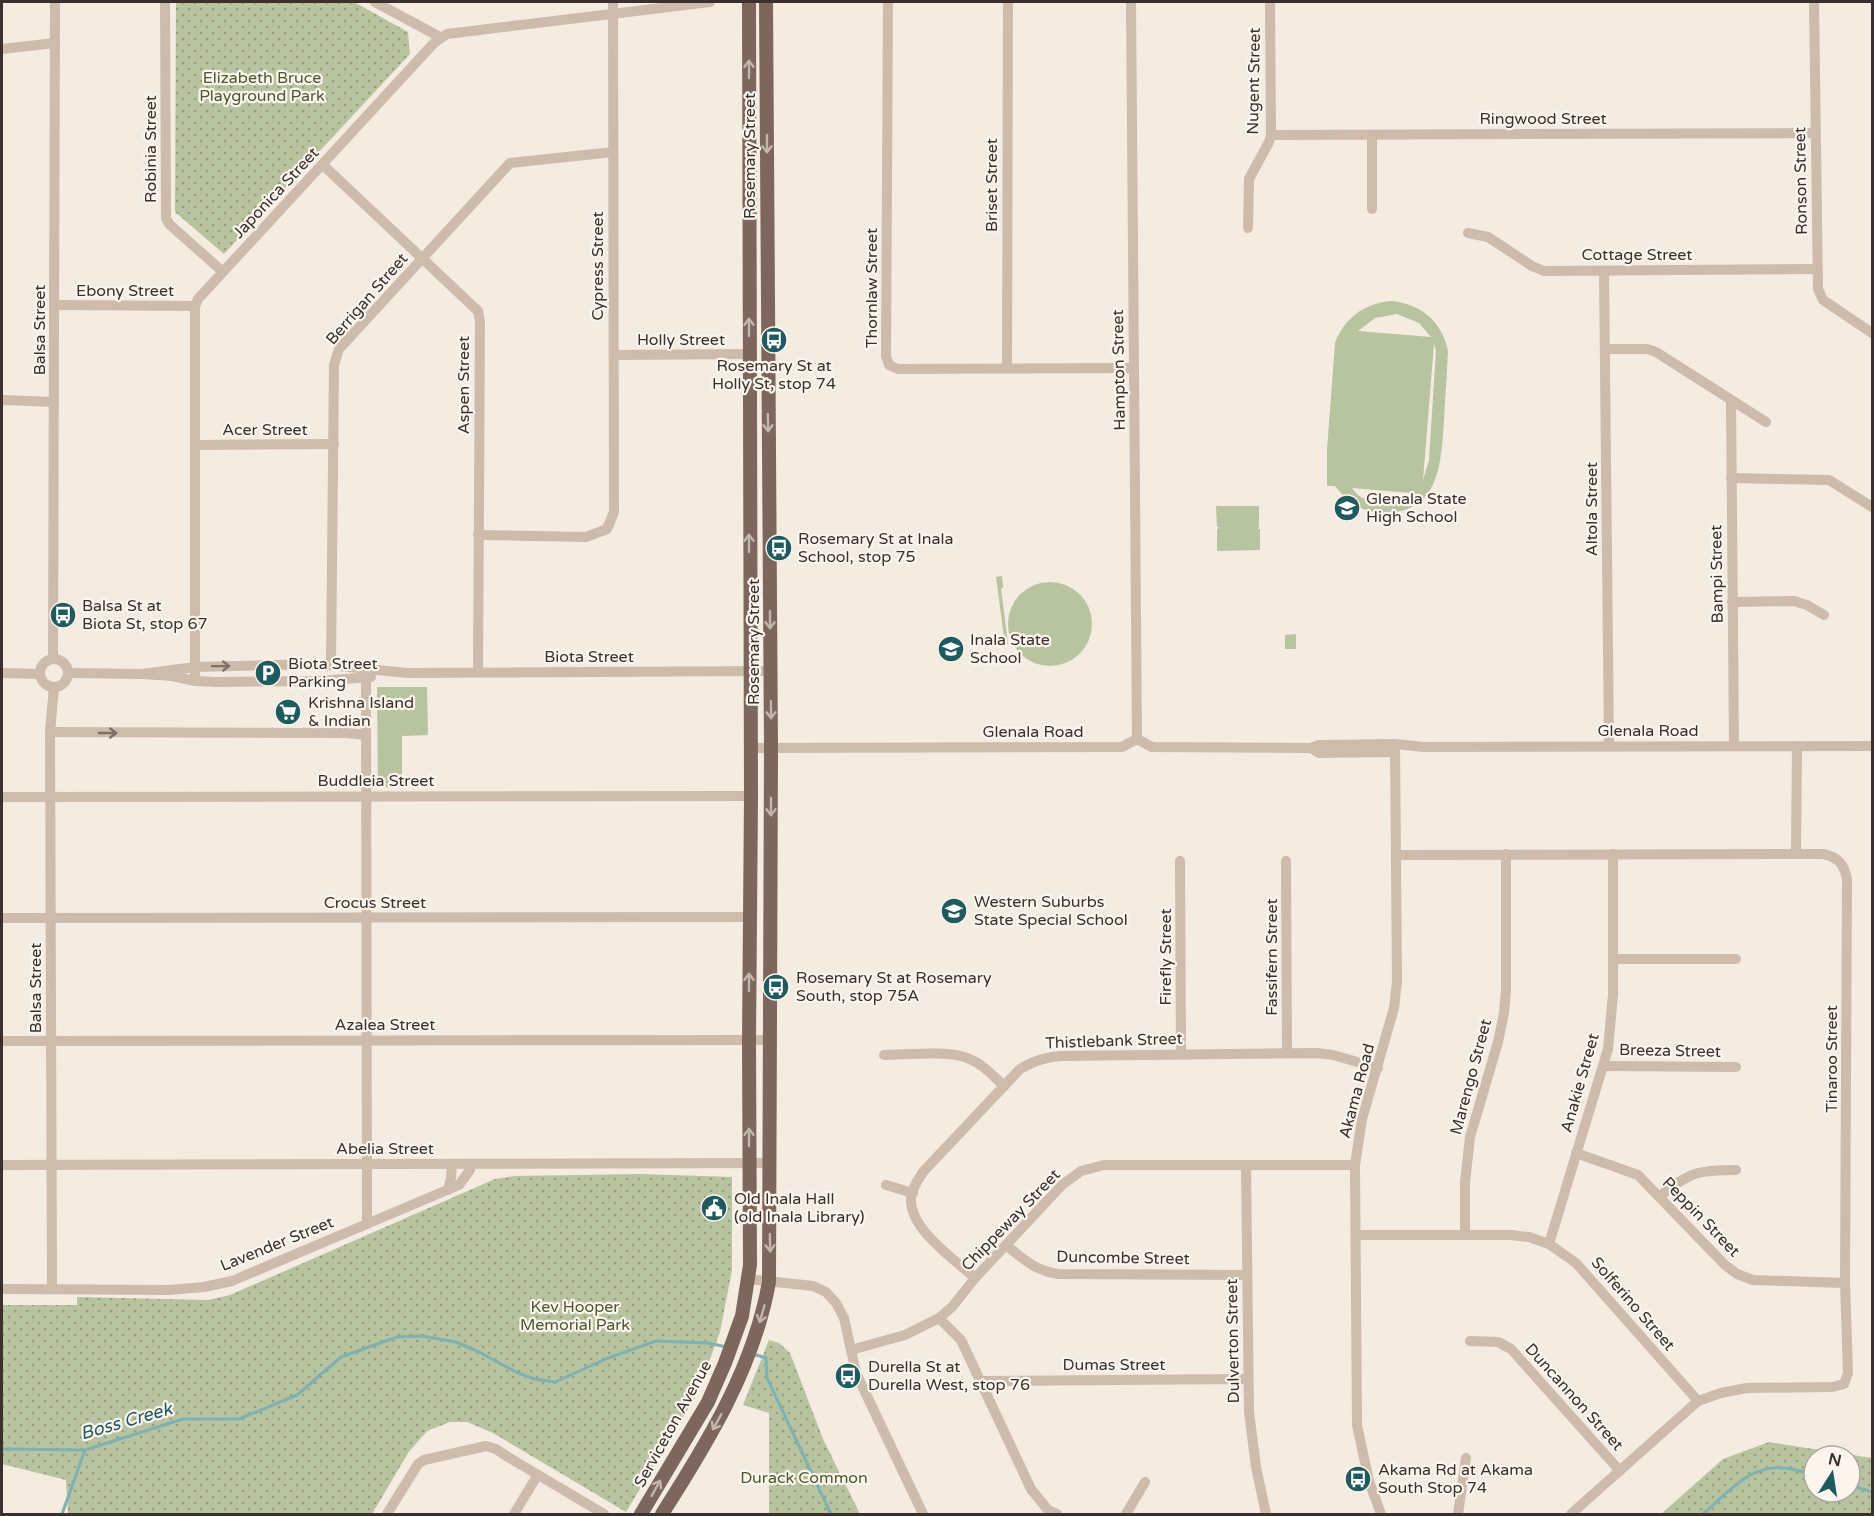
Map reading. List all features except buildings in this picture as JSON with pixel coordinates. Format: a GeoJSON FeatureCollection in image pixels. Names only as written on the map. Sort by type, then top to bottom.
{"type":"FeatureCollection","features":[{"type":"Feature","properties":{"kind":"main road","name":"Rosemary Street"},"geometry":{"type":"LineString","coordinates":[[748,1279],[751,796],[749,2]]}},
{"type":"Feature","properties":{"kind":"main road","name":"Rosemary Street"},"geometry":{"type":"LineString","coordinates":[[766,2],[771,748],[769,1282]]}},
{"type":"Feature","properties":{"kind":"main road","name":"Serviceton Avenue"},"geometry":{"type":"LineString","coordinates":[[641,1515],[708,1402],[735,1339],[742,1316],[748,1279]]}},
{"type":"Feature","properties":{"kind":"main road"},"geometry":{"type":"LineString","coordinates":[[662,1515],[716,1425],[742,1370],[763,1311],[769,1282]]}},
{"type":"Feature","properties":{"kind":"street","name":"Balsa Street"},"geometry":{"type":"LineString","coordinates":[[53,659],[55,2]]}},
{"type":"Feature","properties":{"kind":"street","name":"Robinia Street"},"geometry":{"type":"LineString","coordinates":[[165,2],[166,218],[169,224],[222,272]]}},
{"type":"Feature","properties":{"kind":"street"},"geometry":{"type":"LineString","coordinates":[[375,2],[440,38],[463,31],[710,2]]}},
{"type":"Feature","properties":{"kind":"street","name":"Cypress Street"},"geometry":{"type":"LineString","coordinates":[[478,535],[586,537],[607,529],[614,512],[613,2]]}},
{"type":"Feature","properties":{"kind":"street","name":"Thornlaw Street"},"geometry":{"type":"LineString","coordinates":[[888,2],[886,356],[889,365],[898,369],[1134,368]]}},
{"type":"Feature","properties":{"kind":"street","name":"Briset Street"},"geometry":{"type":"LineString","coordinates":[[1007,368],[1008,2]]}},
{"type":"Feature","properties":{"kind":"street"},"geometry":{"type":"LineString","coordinates":[[1131,2],[1143,2]]}},
{"type":"Feature","properties":{"kind":"street","name":"Hampton Street"},"geometry":{"type":"LineString","coordinates":[[1131,2],[1137,739]]}},
{"type":"Feature","properties":{"kind":"street","name":"Nugent Street"},"geometry":{"type":"LineString","coordinates":[[1248,228],[1250,179],[1270,135],[1270,2]]}},
{"type":"Feature","properties":{"kind":"street","name":"Ronson Street"},"geometry":{"type":"LineString","coordinates":[[1814,2],[1818,289],[1823,300],[1872,333]]}},
{"type":"Feature","properties":{"kind":"street","name":"Japonica Street"},"geometry":{"type":"LineString","coordinates":[[195,306],[198,298],[440,38]]}},
{"type":"Feature","properties":{"kind":"street"},"geometry":{"type":"LineString","coordinates":[[2,49],[55,43]]}},
{"type":"Feature","properties":{"kind":"street","name":"Ringwood Street"},"geometry":{"type":"LineString","coordinates":[[1270,135],[1815,133]]}},
{"type":"Feature","properties":{"kind":"street"},"geometry":{"type":"LineString","coordinates":[[1372,135],[1372,209]]}},
{"type":"Feature","properties":{"kind":"street","name":"Berrigan Street"},"geometry":{"type":"LineString","coordinates":[[331,664],[333,365],[339,349],[510,163],[613,152]]}},
{"type":"Feature","properties":{"kind":"street","name":"Aspen Street"},"geometry":{"type":"LineString","coordinates":[[323,165],[478,311],[480,322],[478,672]]}},
{"type":"Feature","properties":{"kind":"street","name":"Cottage Street"},"geometry":{"type":"LineString","coordinates":[[1468,233],[1488,237],[1532,266],[1544,271],[1817,269]]}},
{"type":"Feature","properties":{"kind":"street","name":"Altola Street"},"geometry":{"type":"LineString","coordinates":[[1604,271],[1609,747]]}},
{"type":"Feature","properties":{"kind":"street","name":"Ebony Street"},"geometry":{"type":"LineString","coordinates":[[55,305],[195,306]]}},
{"type":"Feature","properties":{"kind":"street"},"geometry":{"type":"LineString","coordinates":[[195,306],[195,681]]}},
{"type":"Feature","properties":{"kind":"street"},"geometry":{"type":"LineString","coordinates":[[1606,349],[1647,349],[1656,352],[1766,422]]}},
{"type":"Feature","properties":{"kind":"street","name":"Holly Street"},"geometry":{"type":"LineString","coordinates":[[614,355],[749,354]]}},
{"type":"Feature","properties":{"kind":"street"},"geometry":{"type":"LineString","coordinates":[[2,400],[54,402]]}},
{"type":"Feature","properties":{"kind":"street","name":"Bampi Street"},"geometry":{"type":"LineString","coordinates":[[1731,401],[1734,746]]}},
{"type":"Feature","properties":{"kind":"street","name":"Acer Street"},"geometry":{"type":"LineString","coordinates":[[196,445],[334,444]]}},
{"type":"Feature","properties":{"kind":"street"},"geometry":{"type":"LineString","coordinates":[[1731,478],[1829,480],[1872,507]]}},
{"type":"Feature","properties":{"kind":"street"},"geometry":{"type":"LineString","coordinates":[[1732,602],[1794,601],[1807,605],[1824,615]]}},
{"type":"Feature","properties":{"kind":"street"},"geometry":{"type":"LineString","coordinates":[[53,659],[62,662],[68,669],[62,685],[54,687],[46,685],[40,674],[42,666],[53,659]]}},
{"type":"Feature","properties":{"kind":"street","name":"Biota Street"},"geometry":{"type":"LineString","coordinates":[[142,674],[195,667],[331,664],[365,673]]}},
{"type":"Feature","properties":{"kind":"street","name":"Biota Street"},"geometry":{"type":"LineString","coordinates":[[68,674],[142,674],[172,676],[195,681],[317,681],[365,673],[770,671]]}},
{"type":"Feature","properties":{"kind":"street"},"geometry":{"type":"LineString","coordinates":[[2,673],[40,674]]}},
{"type":"Feature","properties":{"kind":"street"},"geometry":{"type":"LineString","coordinates":[[365,673],[367,1224]]}},
{"type":"Feature","properties":{"kind":"street","name":"Balsa Street"},"geometry":{"type":"LineString","coordinates":[[52,1289],[50,732],[54,687]]}},
{"type":"Feature","properties":{"kind":"street"},"geometry":{"type":"LineString","coordinates":[[50,732],[366,735]]}},
{"type":"Feature","properties":{"kind":"street","name":"Glenala Road"},"geometry":{"type":"LineString","coordinates":[[751,748],[1122,747],[1137,739],[1152,747],[1311,748],[1319,753],[1424,747],[1872,746]]}},
{"type":"Feature","properties":{"kind":"street"},"geometry":{"type":"LineString","coordinates":[[1796,854],[1797,746]]}},
{"type":"Feature","properties":{"kind":"street","name":"Akama Road"},"geometry":{"type":"LineString","coordinates":[[1381,1515],[1369,1481],[1357,1425],[1355,1165],[1362,1119],[1394,1008],[1397,981],[1395,748]]}},
{"type":"Feature","properties":{"kind":"street","name":"Buddleia Street"},"geometry":{"type":"LineString","coordinates":[[2,797],[751,796]]}},
{"type":"Feature","properties":{"kind":"street","name":"Marengo Street"},"geometry":{"type":"LineString","coordinates":[[1465,1235],[1465,1182],[1470,1137],[1498,1042],[1504,1013],[1506,854]]}},
{"type":"Feature","properties":{"kind":"street","name":"Anakie Street"},"geometry":{"type":"LineString","coordinates":[[1549,1245],[1604,1066],[1612,1017],[1613,854]]}},
{"type":"Feature","properties":{"kind":"street","name":"Tinaroo Street"},"geometry":{"type":"LineString","coordinates":[[1397,855],[1796,854],[1832,856],[1845,868],[1847,879],[1845,1283],[1848,1373],[1844,1384],[1832,1388],[1747,1388],[1721,1393],[1698,1401],[1571,1515]]}},
{"type":"Feature","properties":{"kind":"street","name":"Firefly Street"},"geometry":{"type":"LineString","coordinates":[[1180,861],[1181,1053]]}},
{"type":"Feature","properties":{"kind":"street","name":"Fassifern Street"},"geometry":{"type":"LineString","coordinates":[[1286,861],[1287,1053]]}},
{"type":"Feature","properties":{"kind":"street","name":"Crocus Street"},"geometry":{"type":"LineString","coordinates":[[2,918],[750,916]]}},
{"type":"Feature","properties":{"kind":"street"},"geometry":{"type":"LineString","coordinates":[[1613,959],[1736,959]]}},
{"type":"Feature","properties":{"kind":"street","name":"Azalea Street"},"geometry":{"type":"LineString","coordinates":[[2,1041],[769,1040]]}},
{"type":"Feature","properties":{"kind":"street","name":"Thistlebank Street"},"geometry":{"type":"LineString","coordinates":[[913,1193],[923,1172],[1020,1069],[1047,1056],[1317,1053],[1333,1055],[1378,1068]]}},
{"type":"Feature","properties":{"kind":"street"},"geometry":{"type":"LineString","coordinates":[[884,1055],[966,1057],[980,1064],[1004,1086]]}},
{"type":"Feature","properties":{"kind":"street","name":"Breeza Street"},"geometry":{"type":"LineString","coordinates":[[1604,1066],[1736,1067]]}},
{"type":"Feature","properties":{"kind":"street","name":"Peppin Street"},"geometry":{"type":"LineString","coordinates":[[1576,1153],[1638,1175],[1725,1265],[1737,1274],[1753,1280],[1845,1283]]}},
{"type":"Feature","properties":{"kind":"street","name":"Abelia Street"},"geometry":{"type":"LineString","coordinates":[[2,1165],[769,1163]]}},
{"type":"Feature","properties":{"kind":"street"},"geometry":{"type":"LineString","coordinates":[[448,1190],[452,1178],[452,1164]]}},
{"type":"Feature","properties":{"kind":"street","name":"Lavender Street"},"geometry":{"type":"LineString","coordinates":[[2,1290],[169,1290],[204,1287],[232,1281],[459,1185],[470,1170],[471,1164]]}},
{"type":"Feature","properties":{"kind":"street","name":"Chippeway Street"},"geometry":{"type":"LineString","coordinates":[[850,1350],[905,1335],[939,1318],[952,1307],[975,1278],[1062,1185],[1082,1171],[1104,1165],[1355,1165]]}},
{"type":"Feature","properties":{"kind":"street","name":"Dulverton Street"},"geometry":{"type":"LineString","coordinates":[[1246,1165],[1248,1379],[1252,1442],[1266,1515]]}},
{"type":"Feature","properties":{"kind":"street"},"geometry":{"type":"LineString","coordinates":[[1660,1196],[1688,1175],[1698,1172],[1736,1170]]}},
{"type":"Feature","properties":{"kind":"street"},"geometry":{"type":"LineString","coordinates":[[886,1185],[913,1193],[911,1199],[914,1214],[921,1227],[975,1278]]}},
{"type":"Feature","properties":{"kind":"street","name":"Solferino Street"},"geometry":{"type":"LineString","coordinates":[[1356,1235],[1510,1235],[1529,1237],[1549,1245],[1576,1263],[1698,1401]]}},
{"type":"Feature","properties":{"kind":"street","name":"Duncombe Street"},"geometry":{"type":"LineString","coordinates":[[1007,1245],[1041,1271],[1058,1274],[1247,1275]]}},
{"type":"Feature","properties":{"kind":"street"},"geometry":{"type":"LineString","coordinates":[[748,1279],[813,1286],[826,1292],[836,1303],[844,1317],[856,1373],[922,1515]]}},
{"type":"Feature","properties":{"kind":"street"},"geometry":{"type":"LineString","coordinates":[[939,1318],[961,1340],[1031,1489],[1048,1510],[1057,1515]]}},
{"type":"Feature","properties":{"kind":"street","name":"Duncannon Street"},"geometry":{"type":"LineString","coordinates":[[1470,1341],[1498,1342],[1510,1349],[1620,1471]]}},
{"type":"Feature","properties":{"kind":"street","name":"Dumas Street"},"geometry":{"type":"LineString","coordinates":[[980,1381],[1248,1379]]}},
{"type":"Feature","properties":{"kind":"street"},"geometry":{"type":"LineString","coordinates":[[387,1515],[413,1470],[424,1460],[486,1446],[496,1449],[604,1515]]}},
{"type":"Feature","properties":{"kind":"street"},"geometry":{"type":"LineString","coordinates":[[1458,1515],[1466,1458]]}},
{"type":"Feature","properties":{"kind":"street"},"geometry":{"type":"LineString","coordinates":[[514,1515],[537,1476]]}},
{"type":"Feature","properties":{"kind":"street"},"geometry":{"type":"LineString","coordinates":[[1126,1515],[1145,1482]]}},
{"type":"Feature","properties":{"kind":"green space","name":"Elizabeth Bruce Playground Park"},"geometry":{"type":"Polygon","coordinates":[[[176,2],[354,2],[408,32],[410,54],[224,254],[175,212],[176,2]]]}},
{"type":"Feature","properties":{"kind":"green space"},"geometry":{"type":"Polygon","coordinates":[[[1401,302],[1420,310],[1441,331],[1448,351],[1441,452],[1434,481],[1428,494],[1418,503],[1404,510],[1386,513],[1364,509],[1351,502],[1335,486],[1327,486],[1327,450],[1335,343],[1349,320],[1363,309],[1380,303],[1401,302]],[[1397,314],[1375,318],[1358,331],[1431,337],[1419,323],[1397,314]],[[1434,344],[1423,480],[1429,460],[1436,350],[1434,344]],[[1352,488],[1357,494],[1372,502],[1389,503],[1412,493],[1352,488]]]}},
{"type":"Feature","properties":{"kind":"green space"},"geometry":{"type":"Polygon","coordinates":[[[1216,506],[1259,506],[1260,550],[1217,551],[1219,527],[1217,527],[1216,506]]]}},
{"type":"Feature","properties":{"kind":"green space"},"geometry":{"type":"Polygon","coordinates":[[[1002,576],[1003,588],[1001,588],[1008,644],[1005,644],[996,577],[1002,576]]]}},
{"type":"Feature","properties":{"kind":"green space"},"geometry":{"type":"Polygon","coordinates":[[[1050,582],[1073,589],[1085,601],[1092,624],[1085,647],[1073,659],[1050,666],[1027,659],[1015,647],[1008,624],[1015,601],[1027,589],[1050,582]]]}},
{"type":"Feature","properties":{"kind":"green space"},"geometry":{"type":"Polygon","coordinates":[[[1296,634],[1296,649],[1285,649],[1285,635],[1296,634]]]}},
{"type":"Feature","properties":{"kind":"green space"},"geometry":{"type":"Polygon","coordinates":[[[377,687],[427,687],[428,735],[402,736],[402,787],[378,787],[377,687]]]}},
{"type":"Feature","properties":{"kind":"green space","name":"Kev Hooper Memorial Park"},"geometry":{"type":"Polygon","coordinates":[[[640,1174],[732,1177],[732,1270],[720,1332],[697,1394],[626,1512],[493,1433],[467,1422],[450,1422],[427,1431],[408,1453],[372,1514],[68,1514],[66,1480],[2,1464],[2,1305],[77,1305],[77,1297],[208,1300],[230,1295],[495,1179],[515,1176],[640,1174]]]}},
{"type":"Feature","properties":{"kind":"green space","name":"Durack Common"},"geometry":{"type":"Polygon","coordinates":[[[769,1340],[779,1343],[790,1353],[823,1439],[860,1514],[769,1514],[769,1413],[743,1405],[769,1340]]]}},
{"type":"Feature","properties":{"kind":"green space"},"geometry":{"type":"Polygon","coordinates":[[[1769,1442],[1802,1447],[1802,1504],[1862,1504],[1862,1456],[1872,1458],[1872,1514],[1661,1514],[1723,1459],[1769,1442]]]}},
{"type":"Feature","properties":{"kind":"waterway","name":"Boss Creek"},"geometry":{"type":"LineString","coordinates":[[2,1449],[85,1450],[183,1419],[239,1419],[297,1395],[341,1357],[397,1337],[422,1336],[456,1342],[518,1373],[535,1379],[555,1382],[608,1358],[656,1341],[708,1343],[727,1347]]}},
{"type":"Feature","properties":{"kind":"waterway","name":"Boss Creek"},"geometry":{"type":"LineString","coordinates":[[753,1354],[766,1358],[767,1378],[831,1514]]}},
{"type":"Feature","properties":{"kind":"waterway"},"geometry":{"type":"LineString","coordinates":[[62,1514],[85,1450]]}},
{"type":"Feature","properties":{"kind":"waterway","name":"Boss Creek"},"geometry":{"type":"LineString","coordinates":[[1703,1514],[1738,1483],[1759,1471],[1786,1468],[1802,1471]]}},
{"type":"Feature","properties":{"kind":"waterway","name":"Boss Creek"},"geometry":{"type":"LineString","coordinates":[[1862,1489],[1872,1492]]}},
{"type":"Feature","properties":{"kind":"place","name":"Rosemary St at Holly St, stop 74"},"geometry":{"type":"Point","coordinates":[774,340]}},
{"type":"Feature","properties":{"kind":"place","name":"Glenala State High School"},"geometry":{"type":"Point","coordinates":[1347,508]}},
{"type":"Feature","properties":{"kind":"place","name":"Rosemary St at Inala School, stop 75"},"geometry":{"type":"Point","coordinates":[779,548]}},
{"type":"Feature","properties":{"kind":"place","name":"Balsa St at Biota St, stop 67"},"geometry":{"type":"Point","coordinates":[63,615]}},
{"type":"Feature","properties":{"kind":"place","name":"Inala State School"},"geometry":{"type":"Point","coordinates":[951,649]}},
{"type":"Feature","properties":{"kind":"place","name":"Biota Street Parking"},"geometry":{"type":"Point","coordinates":[268,673]}},
{"type":"Feature","properties":{"kind":"place","name":"Krishna Island & Indian"},"geometry":{"type":"Point","coordinates":[288,712]}},
{"type":"Feature","properties":{"kind":"place","name":"Western Suburbs State Special School"},"geometry":{"type":"Point","coordinates":[954,911]}},
{"type":"Feature","properties":{"kind":"place","name":"Rosemary St at Rosemary South, stop 75A"},"geometry":{"type":"Point","coordinates":[776,987]}},
{"type":"Feature","properties":{"kind":"place","name":"Old Inala Hall (old Inala Library)"},"geometry":{"type":"Point","coordinates":[714,1208]}},
{"type":"Feature","properties":{"kind":"place","name":"Durella St at Durella West, stop 76"},"geometry":{"type":"Point","coordinates":[848,1376]}},
{"type":"Feature","properties":{"kind":"place","name":"Akama Rd at Akama South Stop 74"},"geometry":{"type":"Point","coordinates":[1358,1479]}}]}
